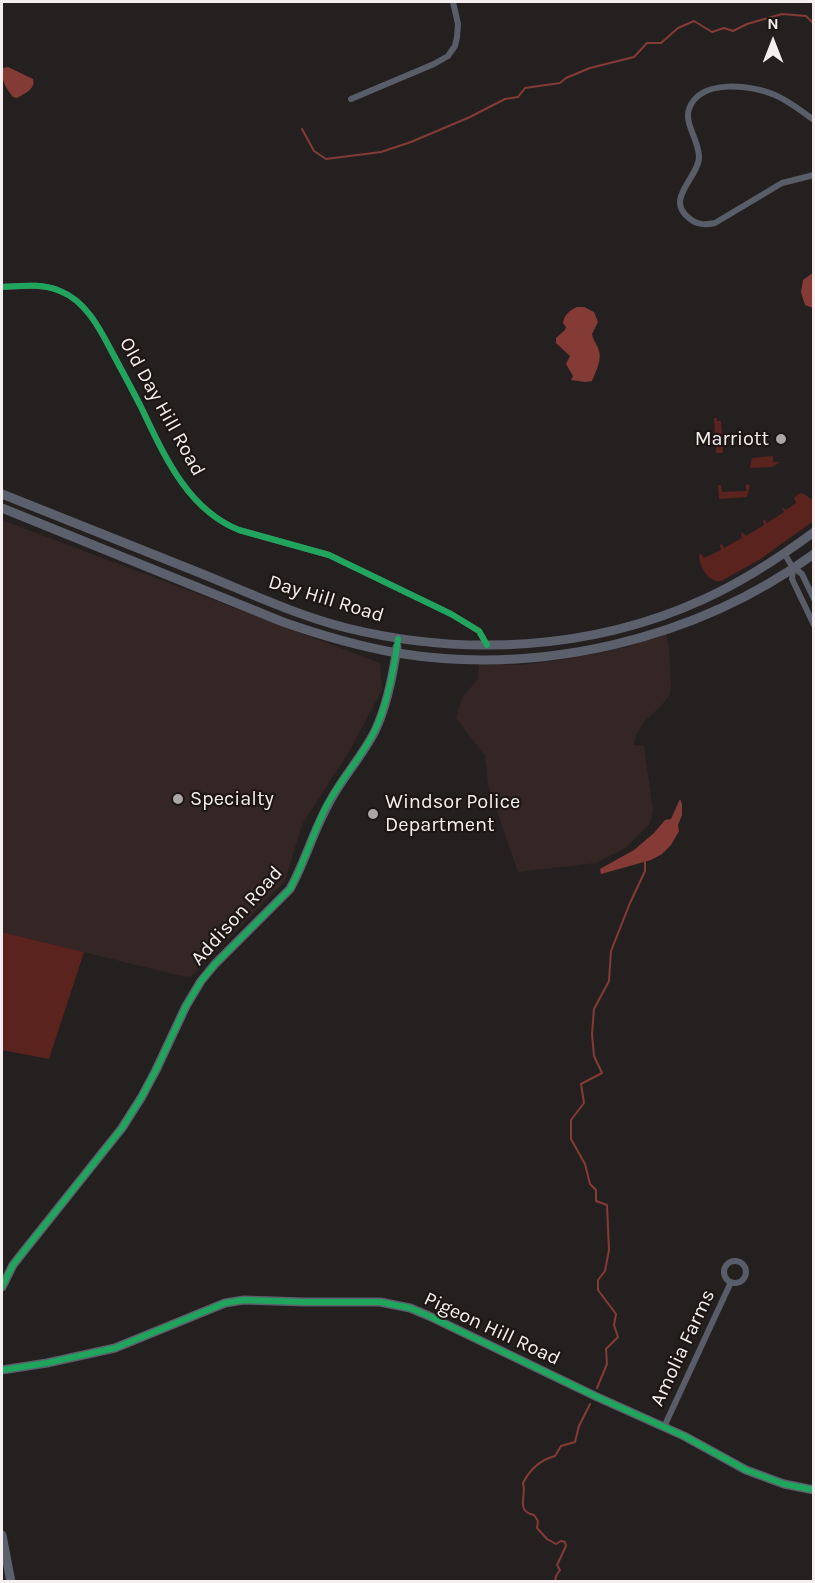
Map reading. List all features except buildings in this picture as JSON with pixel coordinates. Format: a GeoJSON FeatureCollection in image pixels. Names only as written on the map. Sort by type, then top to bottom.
{"type":"FeatureCollection","features":[{"type":"Feature","properties":{"kind":"main road","name":"Day Hill Road"},"geometry":{"type":"LineString","coordinates":[[2,494],[314,618],[398,639],[448,644],[526,643],[602,632],[641,622],[714,595],[752,574],[813,532]]}},
{"type":"Feature","properties":{"kind":"main road"},"geometry":{"type":"LineString","coordinates":[[15,514],[19,501]]}},
{"type":"Feature","properties":{"kind":"main road","name":"Day Hill Road"},"geometry":{"type":"LineString","coordinates":[[2,508],[283,622],[345,642],[428,657],[519,658],[570,653],[610,645],[679,625],[708,613],[746,595],[813,554]]}},
{"type":"Feature","properties":{"kind":"main road"},"geometry":{"type":"LineString","coordinates":[[127,559],[133,546]]}},
{"type":"Feature","properties":{"kind":"main road"},"geometry":{"type":"LineString","coordinates":[[641,622],[647,635]]}},
{"type":"Feature","properties":{"kind":"main road"},"geometry":{"type":"LineString","coordinates":[[568,638],[570,653]]}},
{"type":"Feature","properties":{"kind":"main road","name":"Addison Road"},"geometry":{"type":"LineString","coordinates":[[2,1287],[24,1251],[122,1128],[156,1071],[186,1006],[201,981],[290,888],[330,800],[375,730],[386,701],[398,639]]}},
{"type":"Feature","properties":{"kind":"main road","name":"Pigeon Hill Road"},"geometry":{"type":"LineString","coordinates":[[2,1370],[115,1348],[225,1303],[244,1300],[380,1302],[410,1308],[429,1316],[664,1427],[763,1477],[813,1490]]}},
{"type":"Feature","properties":{"kind":"main road"},"geometry":{"type":"LineString","coordinates":[[2,1535],[11,1581]]}},
{"type":"Feature","properties":{"kind":"street"},"geometry":{"type":"LineString","coordinates":[[351,99],[448,56],[455,46],[457,37],[458,24],[453,2]]}},
{"type":"Feature","properties":{"kind":"street"},"geometry":{"type":"LineString","coordinates":[[813,120],[781,98],[756,88],[729,87],[703,92],[694,101],[689,112],[689,122],[698,144],[699,159],[695,172],[683,190],[682,210],[690,219],[699,224],[715,223],[782,183],[813,176]]}},
{"type":"Feature","properties":{"kind":"street","name":"Old Day Hill Road"},"geometry":{"type":"LineString","coordinates":[[2,287],[50,288],[79,302],[105,338],[173,472],[194,498],[218,518],[239,530],[329,555],[451,614],[479,631],[487,645]]}},
{"type":"Feature","properties":{"kind":"street"},"geometry":{"type":"LineString","coordinates":[[784,553],[793,568],[802,574],[813,599]]}},
{"type":"Feature","properties":{"kind":"street"},"geometry":{"type":"LineString","coordinates":[[793,568],[792,579],[813,625]]}},
{"type":"Feature","properties":{"kind":"street","name":"Amolia Farms"},"geometry":{"type":"LineString","coordinates":[[664,1427],[731,1282]]}},
{"type":"Feature","properties":{"kind":"shaded area"},"geometry":{"type":"Polygon","coordinates":[[[8,67],[33,79],[34,82],[31,88],[17,98],[10,94],[3,79],[3,68],[8,67]]]}},
{"type":"Feature","properties":{"kind":"shaded area"},"geometry":{"type":"Polygon","coordinates":[[[813,273],[813,308],[805,305],[801,292],[803,280],[813,273]]]}},
{"type":"Feature","properties":{"kind":"shaded area"},"geometry":{"type":"Polygon","coordinates":[[[577,307],[584,307],[594,312],[598,322],[592,334],[599,352],[599,360],[592,381],[571,380],[573,376],[566,364],[570,356],[556,343],[556,338],[565,330],[563,323],[565,318],[577,307]]]}},
{"type":"Feature","properties":{"kind":"shaded area"},"geometry":{"type":"Polygon","coordinates":[[[714,418],[721,421],[723,453],[716,453],[714,418]]]}},
{"type":"Feature","properties":{"kind":"shaded area"},"geometry":{"type":"Polygon","coordinates":[[[773,456],[773,462],[780,462],[772,467],[750,468],[752,458],[773,456]]]}},
{"type":"Feature","properties":{"kind":"shaded area"},"geometry":{"type":"Polygon","coordinates":[[[746,484],[750,485],[747,497],[719,499],[718,485],[721,485],[722,492],[746,491],[746,484]]]}},
{"type":"Feature","properties":{"kind":"shaded area"},"geometry":{"type":"Polygon","coordinates":[[[800,493],[813,500],[812,522],[759,560],[721,581],[708,576],[701,564],[699,554],[704,558],[721,550],[720,545],[722,544],[724,548],[742,538],[742,532],[746,536],[764,525],[763,520],[767,523],[784,512],[782,507],[786,510],[796,503],[794,498],[800,493]]]}},
{"type":"Feature","properties":{"kind":"shaded area"},"geometry":{"type":"Polygon","coordinates":[[[2,520],[380,663],[382,690],[350,750],[302,825],[285,881],[191,977],[2,932],[2,520]]]}},
{"type":"Feature","properties":{"kind":"shaded area"},"geometry":{"type":"Polygon","coordinates":[[[666,633],[669,648],[670,694],[645,721],[636,735],[634,745],[644,746],[653,810],[650,824],[625,848],[596,863],[518,872],[488,785],[485,756],[456,718],[462,698],[478,679],[479,663],[520,665],[568,659],[627,647],[666,633]]]}},
{"type":"Feature","properties":{"kind":"shaded area"},"geometry":{"type":"Polygon","coordinates":[[[680,799],[682,815],[678,825],[679,831],[671,845],[662,854],[651,860],[601,874],[600,869],[634,850],[665,820],[671,819],[680,799]]]}},
{"type":"Feature","properties":{"kind":"shaded area"},"geometry":{"type":"Polygon","coordinates":[[[2,932],[84,952],[49,1059],[2,1050],[2,932]]]}},
{"type":"Feature","properties":{"kind":"waterway"},"geometry":{"type":"LineString","coordinates":[[302,129],[314,151],[326,159],[381,152],[470,117],[505,99],[518,97],[525,88],[560,83],[590,68],[634,57],[647,43],[661,43],[678,28],[694,21],[712,32],[724,28],[733,31],[747,24],[782,14],[806,16],[814,24]]}},
{"type":"Feature","properties":{"kind":"waterway"},"geometry":{"type":"LineString","coordinates":[[597,1388],[607,1364],[606,1349],[618,1337],[614,1325],[616,1314],[598,1290],[598,1280],[605,1271],[609,1250],[607,1205],[596,1201],[596,1190],[590,1184],[585,1164],[571,1139],[571,1120],[584,1103],[581,1084],[602,1073],[594,1056],[592,1034],[594,1009],[609,981],[611,951],[645,871],[645,860]]}},
{"type":"Feature","properties":{"kind":"waterway"},"geometry":{"type":"LineString","coordinates":[[555,1582],[560,1570],[557,1565],[566,1546],[565,1542],[561,1541],[556,1544],[547,1539],[537,1528],[538,1521],[523,1507],[523,1483],[532,1469],[555,1456],[561,1446],[575,1442],[579,1426],[590,1404]]}},
{"type":"Feature","properties":{"kind":"cycle path"},"geometry":{"type":"LineString","coordinates":[[2,287],[53,288],[69,296],[85,309],[102,334],[179,479],[191,495],[221,521],[239,530],[329,555],[451,614],[479,631],[487,645]]}},
{"type":"Feature","properties":{"kind":"cycle path"},"geometry":{"type":"LineString","coordinates":[[2,1287],[13,1265],[122,1128],[141,1098],[186,1006],[201,981],[290,889],[327,805],[363,751],[379,721],[390,686],[398,639]]}},
{"type":"Feature","properties":{"kind":"cycle path"},"geometry":{"type":"LineString","coordinates":[[2,1370],[115,1348],[225,1303],[244,1300],[380,1302],[410,1308],[429,1316],[684,1436],[746,1470],[784,1484],[814,1490]]}},
{"type":"Feature","properties":{"kind":"place","name":"Marriott"},"geometry":{"type":"Point","coordinates":[781,439]}},
{"type":"Feature","properties":{"kind":"place","name":"Specialty"},"geometry":{"type":"Point","coordinates":[178,799]}},
{"type":"Feature","properties":{"kind":"place","name":"Windsor Police Department"},"geometry":{"type":"Point","coordinates":[373,814]}}]}
